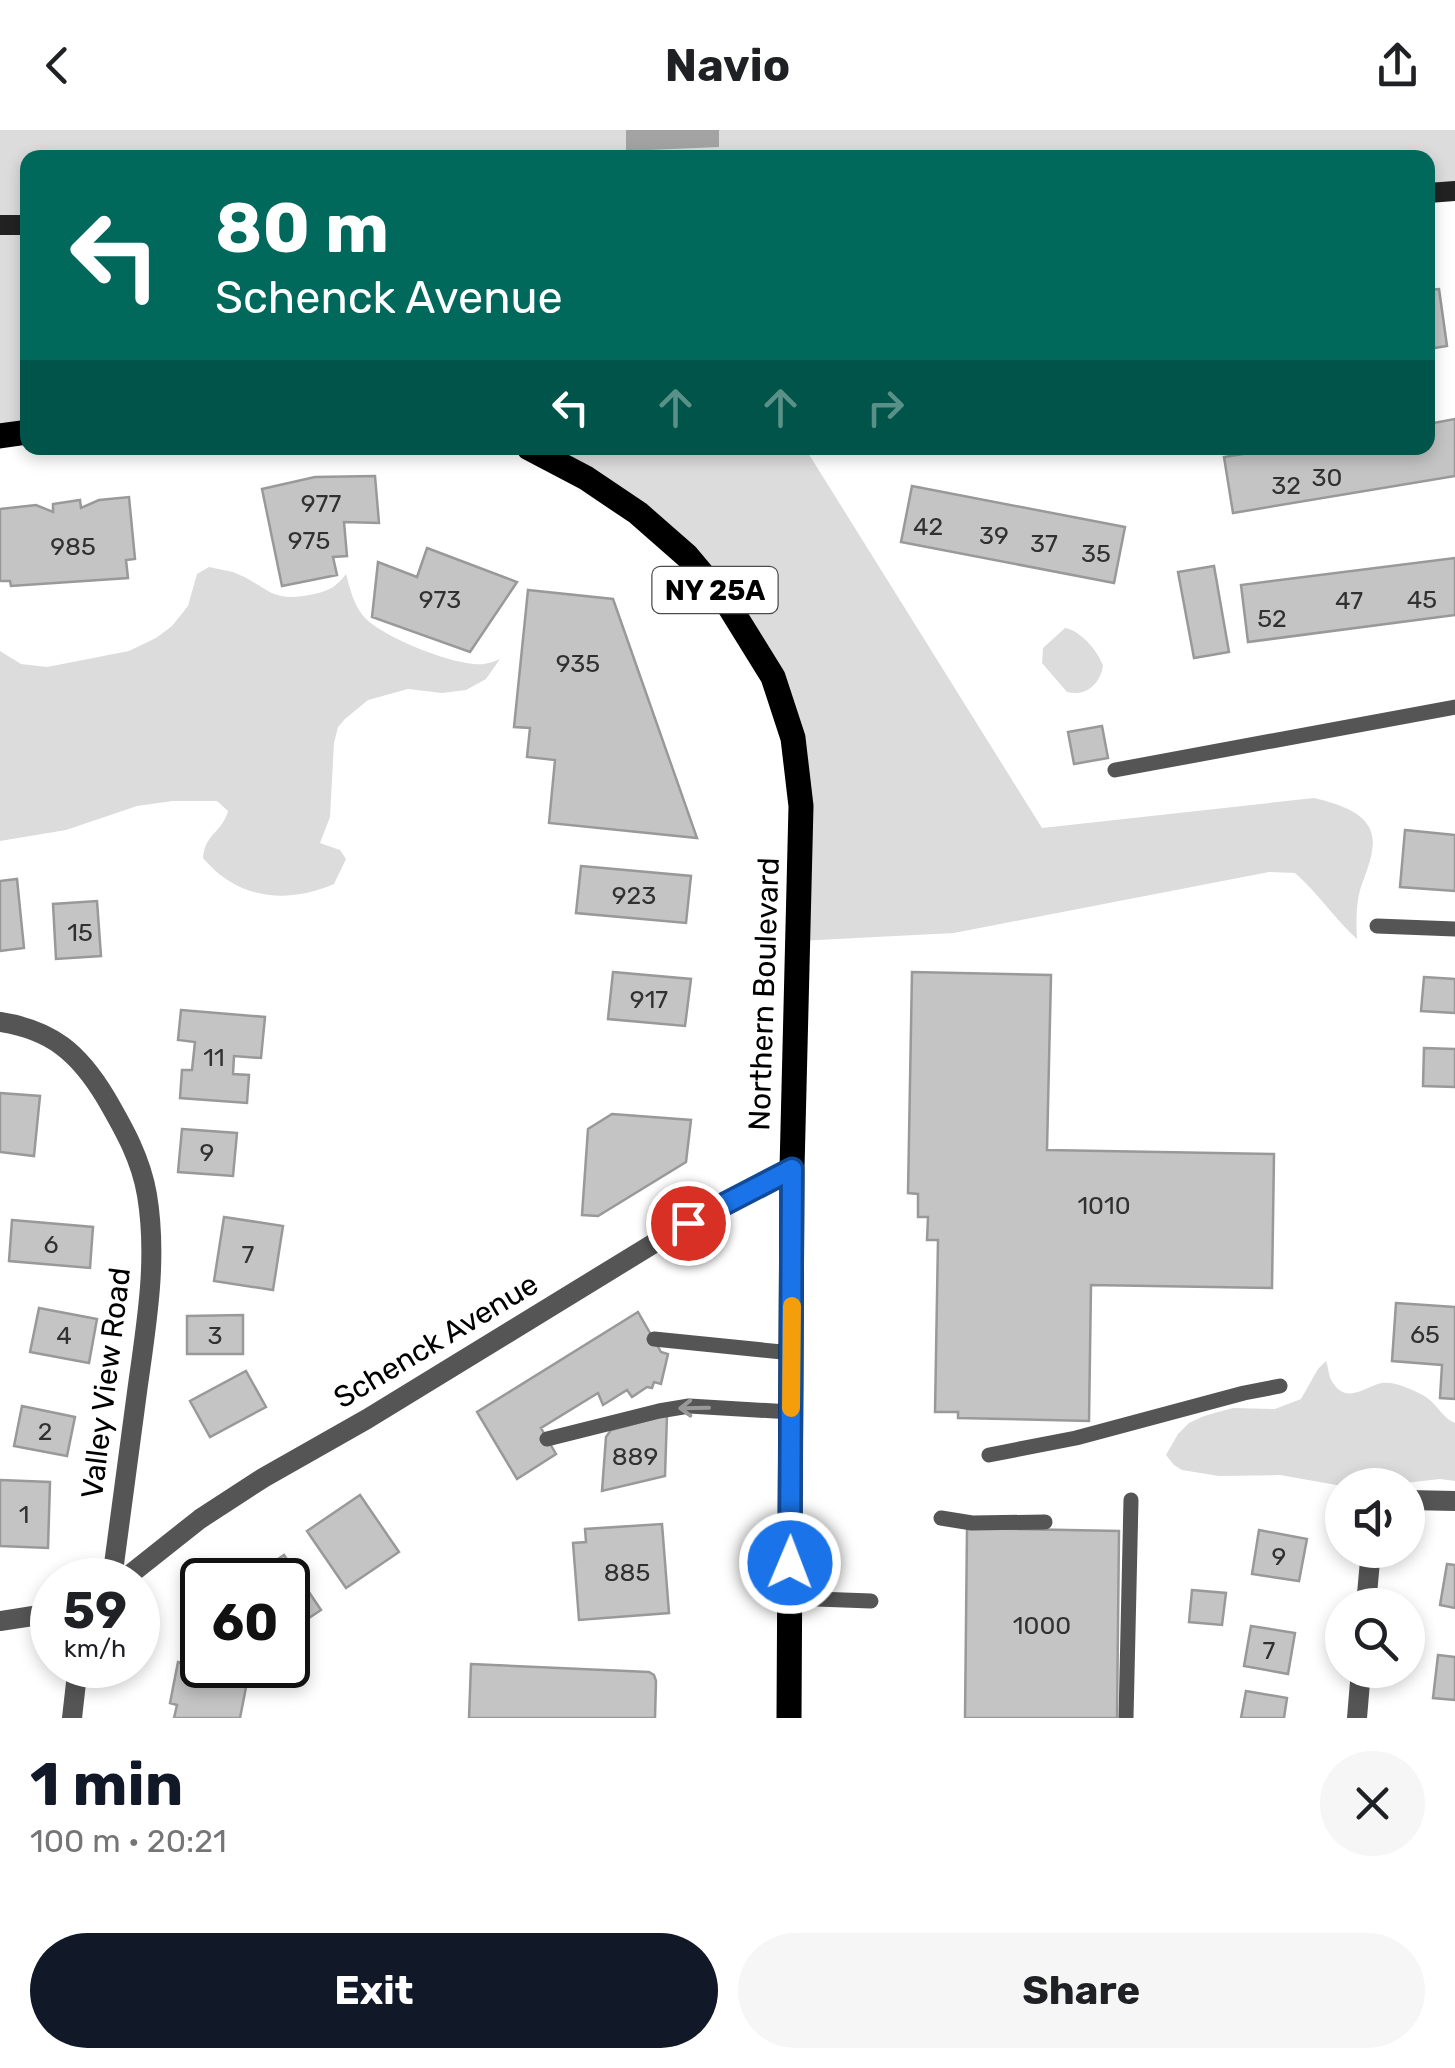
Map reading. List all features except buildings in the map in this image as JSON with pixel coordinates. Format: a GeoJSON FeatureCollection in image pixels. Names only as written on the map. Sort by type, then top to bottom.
{"type":"FeatureCollection","features":[{"type":"Feature","properties":{"kind":"main road","name":"Northern Boulevard"},"geometry":{"type":"LineString","coordinates":[[542,455],[638,513],[687,556],[729,606],[773,677],[793,738],[801,806],[792,1169],[789,1718]]}},
{"type":"Feature","properties":{"kind":"street","name":"Valley View Road"},"geometry":{"type":"LineString","coordinates":[[0,1022],[27,1026],[60,1042],[96,1081],[135,1149],[147,1194],[152,1262],[148,1311],[115,1558]]}},
{"type":"Feature","properties":{"kind":"street","name":"Schenck Avenue"},"geometry":{"type":"LineString","coordinates":[[150,1558],[263,1478],[384,1409],[661,1239],[792,1169]]}},
{"type":"Feature","properties":{"kind":"street"},"geometry":{"type":"LineString","coordinates":[[1425,1500],[1455,1501]]}},
{"type":"Feature","properties":{"kind":"street"},"geometry":{"type":"LineString","coordinates":[[0,1621],[30,1617]]}},
{"type":"Feature","properties":{"kind":"street"},"geometry":{"type":"LineString","coordinates":[[72,1718],[75,1688]]}},
{"type":"Feature","properties":{"kind":"street"},"geometry":{"type":"LineString","coordinates":[[1357,1718],[1360,1688]]}},
{"type":"Feature","properties":{"kind":"lane"},"geometry":{"type":"LineString","coordinates":[[1115,770],[1455,707]]}},
{"type":"Feature","properties":{"kind":"lane"},"geometry":{"type":"LineString","coordinates":[[1377,926],[1455,929]]}},
{"type":"Feature","properties":{"kind":"lane"},"geometry":{"type":"LineString","coordinates":[[654,1339],[792,1352]]}},
{"type":"Feature","properties":{"kind":"lane"},"geometry":{"type":"LineString","coordinates":[[989,1454],[1076,1438],[1280,1386]]}},
{"type":"Feature","properties":{"kind":"lane"},"geometry":{"type":"LineString","coordinates":[[547,1439],[688,1406],[791,1412]]}},
{"type":"Feature","properties":{"kind":"lane"},"geometry":{"type":"LineString","coordinates":[[1126,1718],[1132,1500]]}},
{"type":"Feature","properties":{"kind":"lane"},"geometry":{"type":"LineString","coordinates":[[941,1518],[972,1523],[1045,1522]]}},
{"type":"Feature","properties":{"kind":"lane"},"geometry":{"type":"LineString","coordinates":[[789,1598],[872,1601]]}},
{"type":"Feature","properties":{"kind":"shaded area"},"geometry":{"type":"Polygon","coordinates":[[[0,130],[1455,130],[1455,191],[1435,192],[1435,150],[20,150],[20,433],[0,436],[0,130]]]}},
{"type":"Feature","properties":{"kind":"shaded area"},"geometry":{"type":"Polygon","coordinates":[[[626,130],[719,130],[719,147],[626,150],[626,130]]]}},
{"type":"Feature","properties":{"kind":"shaded area"},"geometry":{"type":"Polygon","coordinates":[[[539,455],[809,455],[1042,828],[1314,798],[1336,804],[1364,820],[1373,839],[1358,902],[1357,939],[1295,873],[1269,872],[954,933],[798,941],[801,806],[773,677],[687,556],[539,455]]]}},
{"type":"Feature","properties":{"kind":"shaded area"},"geometry":{"type":"Polygon","coordinates":[[[209,567],[233,572],[287,597],[324,591],[346,574],[361,613],[388,634],[456,661],[484,664],[500,659],[486,679],[466,690],[442,693],[408,689],[368,700],[338,727],[330,817],[320,843],[340,850],[346,859],[334,884],[281,896],[232,883],[203,858],[207,843],[228,811],[217,801],[137,806],[66,830],[0,841],[0,651],[21,664],[47,667],[129,651],[172,626],[188,606],[197,574],[209,567]]]}},
{"type":"Feature","properties":{"kind":"shaded area"},"geometry":{"type":"Polygon","coordinates":[[[1065,628],[1088,643],[1103,666],[1095,683],[1080,693],[1067,692],[1042,663],[1043,648],[1065,628]]]}},
{"type":"Feature","properties":{"kind":"shaded area"},"geometry":{"type":"Polygon","coordinates":[[[1326,1361],[1331,1380],[1345,1393],[1382,1383],[1396,1384],[1426,1397],[1455,1423],[1455,1481],[1425,1481],[1425,1468],[1325,1468],[1325,1483],[1280,1475],[1219,1476],[1182,1470],[1166,1455],[1178,1434],[1204,1416],[1233,1408],[1275,1409],[1301,1399],[1326,1361]]]}},
{"type":"Feature","properties":{"kind":"slow traffic"},"geometry":{"type":"LineString","coordinates":[[791,1408],[792,1306]]}},
{"type":"Feature","properties":{"kind":"route"},"geometry":{"type":"LineString","coordinates":[[688,1223],[792,1169],[790,1563]]}}]}
